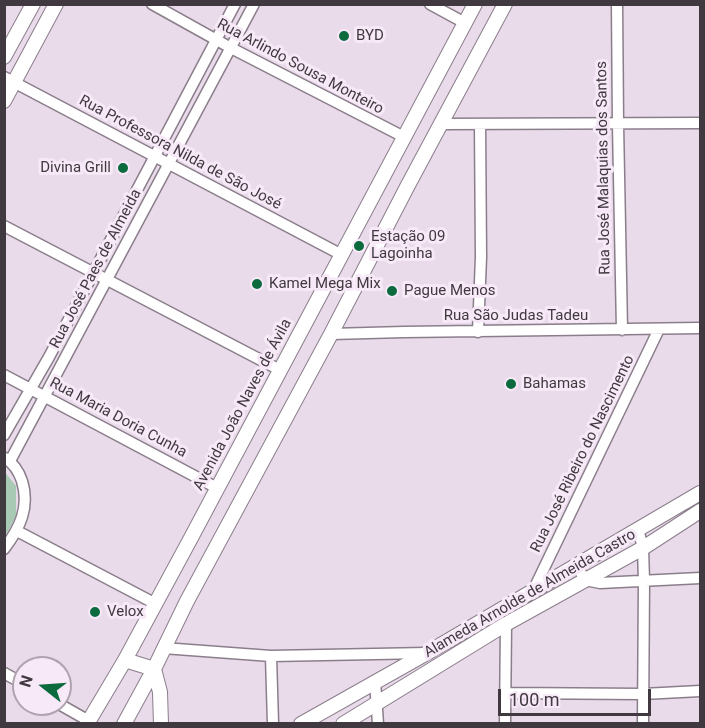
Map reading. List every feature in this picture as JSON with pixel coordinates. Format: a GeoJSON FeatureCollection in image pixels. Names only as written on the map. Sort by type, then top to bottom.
{"type":"FeatureCollection","features":[{"type":"Feature","properties":{"kind":"main road"},"geometry":{"type":"LineString","coordinates":[[4,57],[33,4]]}},
{"type":"Feature","properties":{"kind":"main road"},"geometry":{"type":"LineString","coordinates":[[4,101],[9,80],[56,4]]}},
{"type":"Feature","properties":{"kind":"main road","name":"Avenida João Naves de Ávila"},"geometry":{"type":"LineString","coordinates":[[88,722],[125,660],[475,4]]}},
{"type":"Feature","properties":{"kind":"main road"},"geometry":{"type":"LineString","coordinates":[[124,723],[505,4]]}},
{"type":"Feature","properties":{"kind":"main road","name":"Alameda Arnolde de Almeida Castro"},"geometry":{"type":"LineString","coordinates":[[301,723],[427,653],[700,493]]}},
{"type":"Feature","properties":{"kind":"main road","name":"Alameda Arnolde de Almeida Castro"},"geometry":{"type":"LineString","coordinates":[[343,723],[506,624],[643,548],[700,511]]}},
{"type":"Feature","properties":{"kind":"main road"},"geometry":{"type":"LineString","coordinates":[[125,660],[154,669]]}},
{"type":"Feature","properties":{"kind":"main road"},"geometry":{"type":"LineString","coordinates":[[154,669],[160,692],[161,723]]}},
{"type":"Feature","properties":{"kind":"street","name":"Rua Arlindo Sousa Monteiro"},"geometry":{"type":"LineString","coordinates":[[152,4],[217,41],[404,137]]}},
{"type":"Feature","properties":{"kind":"street","name":"Rua José Paes de Almeida"},"geometry":{"type":"LineString","coordinates":[[4,435],[235,4]]}},
{"type":"Feature","properties":{"kind":"street","name":"Rua José Paes de Almeida"},"geometry":{"type":"LineString","coordinates":[[4,549],[17,531],[26,508],[25,491],[20,475],[7,459],[45,397],[254,4]]}},
{"type":"Feature","properties":{"kind":"street"},"geometry":{"type":"LineString","coordinates":[[430,4],[465,23]]}},
{"type":"Feature","properties":{"kind":"street","name":"Rua José Malaquias dos Santos"},"geometry":{"type":"LineString","coordinates":[[617,4],[622,330]]}},
{"type":"Feature","properties":{"kind":"street","name":"Rua Professora Nilda de São José"},"geometry":{"type":"LineString","coordinates":[[9,80],[342,255]]}},
{"type":"Feature","properties":{"kind":"street"},"geometry":{"type":"LineString","coordinates":[[442,124],[700,123]]}},
{"type":"Feature","properties":{"kind":"street"},"geometry":{"type":"LineString","coordinates":[[478,332],[481,257],[480,124]]}},
{"type":"Feature","properties":{"kind":"street"},"geometry":{"type":"LineString","coordinates":[[4,226],[280,370]]}},
{"type":"Feature","properties":{"kind":"street","name":"Rua São Judas Tadeu"},"geometry":{"type":"LineString","coordinates":[[331,334],[700,328]]}},
{"type":"Feature","properties":{"kind":"street","name":"Rua José Ribeiro do Nascimento"},"geometry":{"type":"LineString","coordinates":[[533,591],[659,329]]}},
{"type":"Feature","properties":{"kind":"street","name":"Rua Maria Doria Cunha"},"geometry":{"type":"LineString","coordinates":[[4,375],[217,488]]}},
{"type":"Feature","properties":{"kind":"street"},"geometry":{"type":"LineString","coordinates":[[638,529],[643,548],[644,580],[643,723]]}},
{"type":"Feature","properties":{"kind":"street"},"geometry":{"type":"LineString","coordinates":[[17,531],[154,603]]}},
{"type":"Feature","properties":{"kind":"street"},"geometry":{"type":"LineString","coordinates":[[577,566],[585,580],[600,583],[700,578]]}},
{"type":"Feature","properties":{"kind":"street"},"geometry":{"type":"LineString","coordinates":[[505,723],[506,624]]}},
{"type":"Feature","properties":{"kind":"street"},"geometry":{"type":"LineString","coordinates":[[163,648],[271,656],[427,653]]}},
{"type":"Feature","properties":{"kind":"street"},"geometry":{"type":"LineString","coordinates":[[271,656],[273,723]]}},
{"type":"Feature","properties":{"kind":"street"},"geometry":{"type":"LineString","coordinates":[[375,681],[378,723]]}},
{"type":"Feature","properties":{"kind":"street"},"geometry":{"type":"LineString","coordinates":[[505,693],[643,694],[700,691]]}},
{"type":"Feature","properties":{"kind":"street"},"geometry":{"type":"LineString","coordinates":[[72,712],[88,722]]}},
{"type":"Feature","properties":{"kind":"green space"},"geometry":{"type":"Polygon","coordinates":[[[4,471],[16,486],[16,516],[5,537],[4,471]]]}},
{"type":"Feature","properties":{"kind":"place","name":"BYD"},"geometry":{"type":"Point","coordinates":[344,36]}},
{"type":"Feature","properties":{"kind":"place","name":"Divina Grill"},"geometry":{"type":"Point","coordinates":[123,168]}},
{"type":"Feature","properties":{"kind":"place","name":"Estação 09 Lagoinha"},"geometry":{"type":"Point","coordinates":[359,246]}},
{"type":"Feature","properties":{"kind":"place","name":"Kamel Mega Mix"},"geometry":{"type":"Point","coordinates":[257,284]}},
{"type":"Feature","properties":{"kind":"place","name":"Pague Menos"},"geometry":{"type":"Point","coordinates":[392,291]}},
{"type":"Feature","properties":{"kind":"place","name":"Bahamas"},"geometry":{"type":"Point","coordinates":[511,384]}},
{"type":"Feature","properties":{"kind":"place","name":"Velox"},"geometry":{"type":"Point","coordinates":[95,612]}}]}
